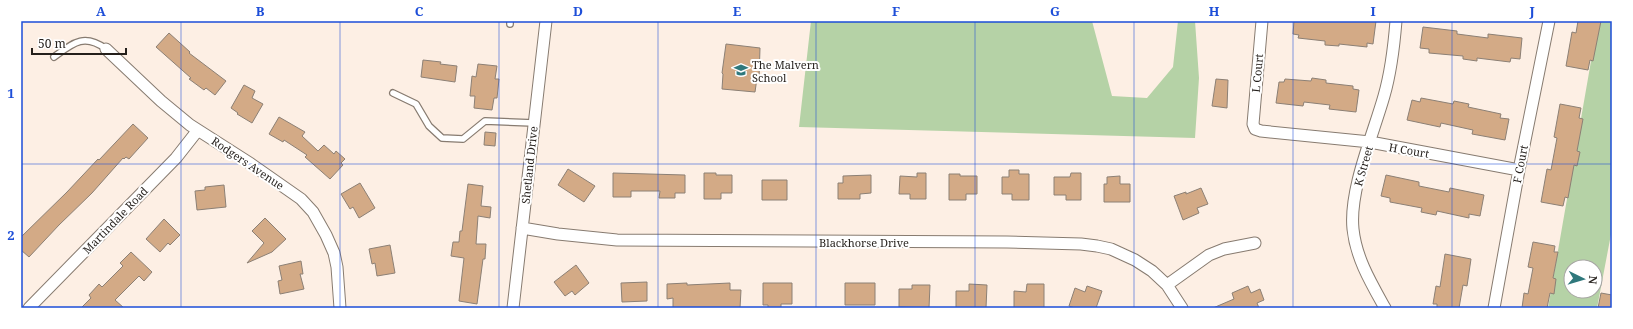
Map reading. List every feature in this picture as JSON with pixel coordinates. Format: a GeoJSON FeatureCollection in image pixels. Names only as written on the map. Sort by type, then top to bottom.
{"type":"FeatureCollection","features":[{"type":"Feature","properties":{"kind":"street","name":"Shetland Drive"},"geometry":{"type":"LineString","coordinates":[[512,308],[546,21]]}},
{"type":"Feature","properties":{"kind":"street","name":"L Court"},"geometry":{"type":"LineString","coordinates":[[1253,124],[1262,21]]}},
{"type":"Feature","properties":{"kind":"street","name":"K Street"},"geometry":{"type":"LineString","coordinates":[[1385,308],[1367,275],[1356,246],[1352,216],[1357,187],[1389,74],[1396,21]]}},
{"type":"Feature","properties":{"kind":"street","name":"F Court"},"geometry":{"type":"LineString","coordinates":[[1494,308],[1519,170],[1549,21]]}},
{"type":"Feature","properties":{"kind":"street","name":"Rodgers Avenue"},"geometry":{"type":"LineString","coordinates":[[106,49],[161,101],[198,130],[251,164],[300,199],[312,212],[326,235],[334,254],[337,266],[340,308]]}},
{"type":"Feature","properties":{"kind":"street","name":"H Court"},"geometry":{"type":"LineString","coordinates":[[1253,124],[1255,129],[1261,131],[1370,142],[1519,170]]}},
{"type":"Feature","properties":{"kind":"street","name":"Martindale Road"},"geometry":{"type":"LineString","coordinates":[[29,308],[176,158],[198,130]]}},
{"type":"Feature","properties":{"kind":"street","name":"Blackhorse Drive"},"geometry":{"type":"LineString","coordinates":[[522,228],[558,234],[617,240],[1081,244],[1111,249],[1135,260],[1152,271],[1167,285],[1182,308]]}},
{"type":"Feature","properties":{"kind":"street"},"geometry":{"type":"LineString","coordinates":[[1167,285],[1209,255],[1224,249],[1255,243]]}},
{"type":"Feature","properties":{"kind":"lane"},"geometry":{"type":"LineString","coordinates":[[54,57],[70,45],[82,40],[91,40],[106,49]]}},
{"type":"Feature","properties":{"kind":"lane"},"geometry":{"type":"LineString","coordinates":[[393,93],[416,104],[429,126],[442,138],[463,139],[485,121],[534,123]]}},
{"type":"Feature","properties":{"kind":"green space"},"geometry":{"type":"Polygon","coordinates":[[[811,21],[1092,21],[1112,96],[1147,98],[1173,67],[1178,21],[1195,21],[1199,78],[1195,138],[799,127],[811,21]]]}},
{"type":"Feature","properties":{"kind":"green space"},"geometry":{"type":"Polygon","coordinates":[[[1598,21],[1612,21],[1612,229],[1603,276],[1603,259],[1563,259],[1563,299],[1599,299],[1597,308],[1548,308],[1598,21]]]}},
{"type":"Feature","properties":{"kind":"building"},"geometry":{"type":"Polygon","coordinates":[[[1294,21],[1376,21],[1373,44],[1367,43],[1367,47],[1339,44],[1339,46],[1325,45],[1325,41],[1298,38],[1299,35],[1293,34],[1294,21]]]}},
{"type":"Feature","properties":{"kind":"building"},"geometry":{"type":"Polygon","coordinates":[[[1578,21],[1601,21],[1593,61],[1590,60],[1588,70],[1566,66],[1572,32],[1576,33],[1578,21]]]}},
{"type":"Feature","properties":{"kind":"building"},"geometry":{"type":"Polygon","coordinates":[[[1423,27],[1457,31],[1457,34],[1488,38],[1488,34],[1522,38],[1520,59],[1511,58],[1510,62],[1477,58],[1477,61],[1463,59],[1463,56],[1429,53],[1429,49],[1420,48],[1423,27]]]}},
{"type":"Feature","properties":{"kind":"building"},"geometry":{"type":"Polygon","coordinates":[[[169,33],[190,52],[189,53],[226,81],[215,95],[206,88],[204,90],[189,79],[191,78],[156,47],[169,33]]]}},
{"type":"Feature","properties":{"kind":"building","name":"The Malvern School"},"geometry":{"type":"Polygon","coordinates":[[[726,44],[760,48],[759,79],[757,78],[755,92],[722,89],[722,73],[726,44]]]}},
{"type":"Feature","properties":{"kind":"building"},"geometry":{"type":"Polygon","coordinates":[[[423,60],[457,66],[455,82],[421,77],[423,60]]]}},
{"type":"Feature","properties":{"kind":"building"},"geometry":{"type":"Polygon","coordinates":[[[478,64],[497,66],[495,79],[499,79],[497,98],[494,98],[492,110],[474,108],[475,96],[470,96],[472,76],[476,77],[478,64]]]}},
{"type":"Feature","properties":{"kind":"building"},"geometry":{"type":"Polygon","coordinates":[[[1312,78],[1326,80],[1326,83],[1353,86],[1353,89],[1359,90],[1356,112],[1329,109],[1330,105],[1304,102],[1303,106],[1276,103],[1279,82],[1284,82],[1285,79],[1311,81],[1312,78]]]}},
{"type":"Feature","properties":{"kind":"building"},"geometry":{"type":"Polygon","coordinates":[[[1216,79],[1228,80],[1227,108],[1212,106],[1216,79]]]}},
{"type":"Feature","properties":{"kind":"building"},"geometry":{"type":"Polygon","coordinates":[[[244,85],[255,91],[252,98],[263,104],[252,123],[237,114],[238,113],[231,108],[244,85]]]}},
{"type":"Feature","properties":{"kind":"building"},"geometry":{"type":"Polygon","coordinates":[[[1421,98],[1453,104],[1454,101],[1469,104],[1468,107],[1501,114],[1500,118],[1509,119],[1505,140],[1472,134],[1473,130],[1441,123],[1440,127],[1407,120],[1412,100],[1420,102],[1421,98]]]}},
{"type":"Feature","properties":{"kind":"building"},"geometry":{"type":"Polygon","coordinates":[[[1560,104],[1581,108],[1579,118],[1583,119],[1577,151],[1580,152],[1577,166],[1574,165],[1568,198],[1565,197],[1563,206],[1541,202],[1547,169],[1551,170],[1557,138],[1554,137],[1560,104]]]}},
{"type":"Feature","properties":{"kind":"building"},"geometry":{"type":"Polygon","coordinates":[[[279,117],[305,132],[302,136],[318,151],[324,145],[334,154],[336,151],[345,159],[341,163],[343,165],[330,179],[305,157],[307,155],[284,140],[283,142],[269,134],[279,117]]]}},
{"type":"Feature","properties":{"kind":"building"},"geometry":{"type":"Polygon","coordinates":[[[133,124],[148,138],[129,159],[126,157],[124,159],[123,158],[92,193],[29,257],[21,250],[21,237],[133,124]]]}},
{"type":"Feature","properties":{"kind":"building"},"geometry":{"type":"Polygon","coordinates":[[[485,132],[496,133],[495,146],[484,145],[485,132]]]}},
{"type":"Feature","properties":{"kind":"building"},"geometry":{"type":"Polygon","coordinates":[[[568,169],[595,186],[584,202],[558,185],[568,169]]]}},
{"type":"Feature","properties":{"kind":"building"},"geometry":{"type":"Polygon","coordinates":[[[1009,170],[1019,170],[1019,174],[1029,174],[1029,200],[1012,200],[1012,194],[1002,194],[1002,177],[1009,177],[1009,170]]]}},
{"type":"Feature","properties":{"kind":"building"},"geometry":{"type":"Polygon","coordinates":[[[613,173],[685,175],[685,193],[675,193],[675,198],[659,198],[660,191],[631,191],[631,197],[613,197],[613,173]]]}},
{"type":"Feature","properties":{"kind":"building"},"geometry":{"type":"Polygon","coordinates":[[[704,173],[732,175],[732,193],[721,193],[721,199],[704,199],[704,173]]]}},
{"type":"Feature","properties":{"kind":"building"},"geometry":{"type":"Polygon","coordinates":[[[917,173],[926,173],[926,199],[910,199],[910,194],[899,194],[900,176],[917,177],[917,173]]]}},
{"type":"Feature","properties":{"kind":"building"},"geometry":{"type":"Polygon","coordinates":[[[1071,173],[1081,173],[1081,200],[1066,200],[1066,195],[1054,195],[1054,177],[1070,177],[1071,173]]]}},
{"type":"Feature","properties":{"kind":"building"},"geometry":{"type":"Polygon","coordinates":[[[949,174],[960,174],[960,176],[977,176],[977,194],[966,194],[966,200],[949,200],[949,174]]]}},
{"type":"Feature","properties":{"kind":"building"},"geometry":{"type":"Polygon","coordinates":[[[871,175],[871,193],[860,194],[860,199],[838,199],[838,183],[843,183],[843,176],[871,175]]]}},
{"type":"Feature","properties":{"kind":"building"},"geometry":{"type":"Polygon","coordinates":[[[1386,175],[1419,182],[1419,186],[1449,192],[1450,188],[1484,195],[1480,216],[1469,214],[1469,218],[1437,211],[1436,215],[1421,212],[1422,208],[1390,202],[1390,198],[1381,196],[1386,175]]]}},
{"type":"Feature","properties":{"kind":"building"},"geometry":{"type":"Polygon","coordinates":[[[1120,176],[1120,184],[1130,184],[1130,202],[1104,202],[1104,184],[1107,184],[1107,177],[1120,176]]]}},
{"type":"Feature","properties":{"kind":"building"},"geometry":{"type":"Polygon","coordinates":[[[762,180],[787,180],[787,200],[762,200],[762,180]]]}},
{"type":"Feature","properties":{"kind":"building"},"geometry":{"type":"Polygon","coordinates":[[[360,183],[375,208],[359,218],[353,207],[350,209],[341,194],[360,183]]]}},
{"type":"Feature","properties":{"kind":"building"},"geometry":{"type":"Polygon","coordinates":[[[468,184],[483,186],[481,206],[491,207],[490,218],[478,216],[476,244],[486,244],[485,259],[483,259],[477,304],[459,301],[464,258],[451,256],[453,242],[459,242],[460,231],[462,231],[468,184]]]}},
{"type":"Feature","properties":{"kind":"building"},"geometry":{"type":"Polygon","coordinates":[[[224,185],[226,207],[197,210],[195,191],[205,190],[205,187],[224,185]]]}},
{"type":"Feature","properties":{"kind":"building"},"geometry":{"type":"Polygon","coordinates":[[[1201,188],[1208,204],[1197,208],[1199,213],[1183,220],[1174,196],[1186,192],[1186,194],[1201,188]]]}},
{"type":"Feature","properties":{"kind":"building"},"geometry":{"type":"Polygon","coordinates":[[[265,218],[286,239],[272,252],[247,263],[264,243],[252,231],[265,218]]]}},
{"type":"Feature","properties":{"kind":"building"},"geometry":{"type":"Polygon","coordinates":[[[164,219],[180,235],[170,245],[168,243],[160,252],[146,239],[164,219]]]}},
{"type":"Feature","properties":{"kind":"building"},"geometry":{"type":"Polygon","coordinates":[[[1533,242],[1555,246],[1554,252],[1558,252],[1553,278],[1556,279],[1554,294],[1550,293],[1547,308],[1522,308],[1524,293],[1528,294],[1533,268],[1528,267],[1533,242]]]}},
{"type":"Feature","properties":{"kind":"building"},"geometry":{"type":"Polygon","coordinates":[[[390,245],[395,273],[377,276],[375,263],[372,264],[369,249],[390,245]]]}},
{"type":"Feature","properties":{"kind":"building"},"geometry":{"type":"Polygon","coordinates":[[[131,252],[152,272],[144,281],[139,276],[115,300],[124,308],[81,308],[91,298],[89,295],[99,284],[102,287],[123,266],[120,263],[131,252]]]}},
{"type":"Feature","properties":{"kind":"building"},"geometry":{"type":"Polygon","coordinates":[[[1445,254],[1471,259],[1467,286],[1463,285],[1459,308],[1437,308],[1437,304],[1433,304],[1436,286],[1440,287],[1445,254]]]}},
{"type":"Feature","properties":{"kind":"building"},"geometry":{"type":"Polygon","coordinates":[[[301,261],[303,274],[300,274],[304,289],[280,294],[278,281],[282,280],[279,266],[301,261]]]}},
{"type":"Feature","properties":{"kind":"building"},"geometry":{"type":"Polygon","coordinates":[[[576,265],[589,283],[575,295],[572,291],[565,296],[554,282],[576,265]]]}},
{"type":"Feature","properties":{"kind":"building"},"geometry":{"type":"Polygon","coordinates":[[[647,282],[647,301],[622,302],[621,283],[647,282]]]}},
{"type":"Feature","properties":{"kind":"building"},"geometry":{"type":"Polygon","coordinates":[[[687,283],[687,285],[730,283],[730,290],[741,290],[740,308],[673,308],[673,298],[667,299],[667,284],[687,283]]]}},
{"type":"Feature","properties":{"kind":"building"},"geometry":{"type":"Polygon","coordinates":[[[763,283],[792,283],[792,304],[781,304],[781,308],[768,308],[768,305],[763,305],[763,283]]]}},
{"type":"Feature","properties":{"kind":"building"},"geometry":{"type":"Polygon","coordinates":[[[845,283],[875,283],[875,305],[845,305],[845,283]]]}},
{"type":"Feature","properties":{"kind":"building"},"geometry":{"type":"Polygon","coordinates":[[[969,284],[987,285],[986,308],[956,308],[956,291],[969,291],[969,284]]]}},
{"type":"Feature","properties":{"kind":"building"},"geometry":{"type":"Polygon","coordinates":[[[1027,284],[1044,284],[1044,308],[1014,308],[1014,291],[1026,292],[1027,284]]]}},
{"type":"Feature","properties":{"kind":"building"},"geometry":{"type":"Polygon","coordinates":[[[912,285],[930,285],[929,308],[899,307],[899,289],[912,289],[912,285]]]}},
{"type":"Feature","properties":{"kind":"building"},"geometry":{"type":"Polygon","coordinates":[[[1087,286],[1102,291],[1096,308],[1075,308],[1069,306],[1075,288],[1085,292],[1087,286]]]}},
{"type":"Feature","properties":{"kind":"building"},"geometry":{"type":"Polygon","coordinates":[[[1248,286],[1251,293],[1260,289],[1264,300],[1257,303],[1259,308],[1213,308],[1234,299],[1232,293],[1248,286]]]}},
{"type":"Feature","properties":{"kind":"building"},"geometry":{"type":"Polygon","coordinates":[[[1603,293],[1612,295],[1612,308],[1598,308],[1600,299],[1603,299],[1603,293]]]}},
{"type":"Feature","properties":{"kind":"place","name":"The Malvern School"},"geometry":{"type":"Point","coordinates":[741,70]}}]}
